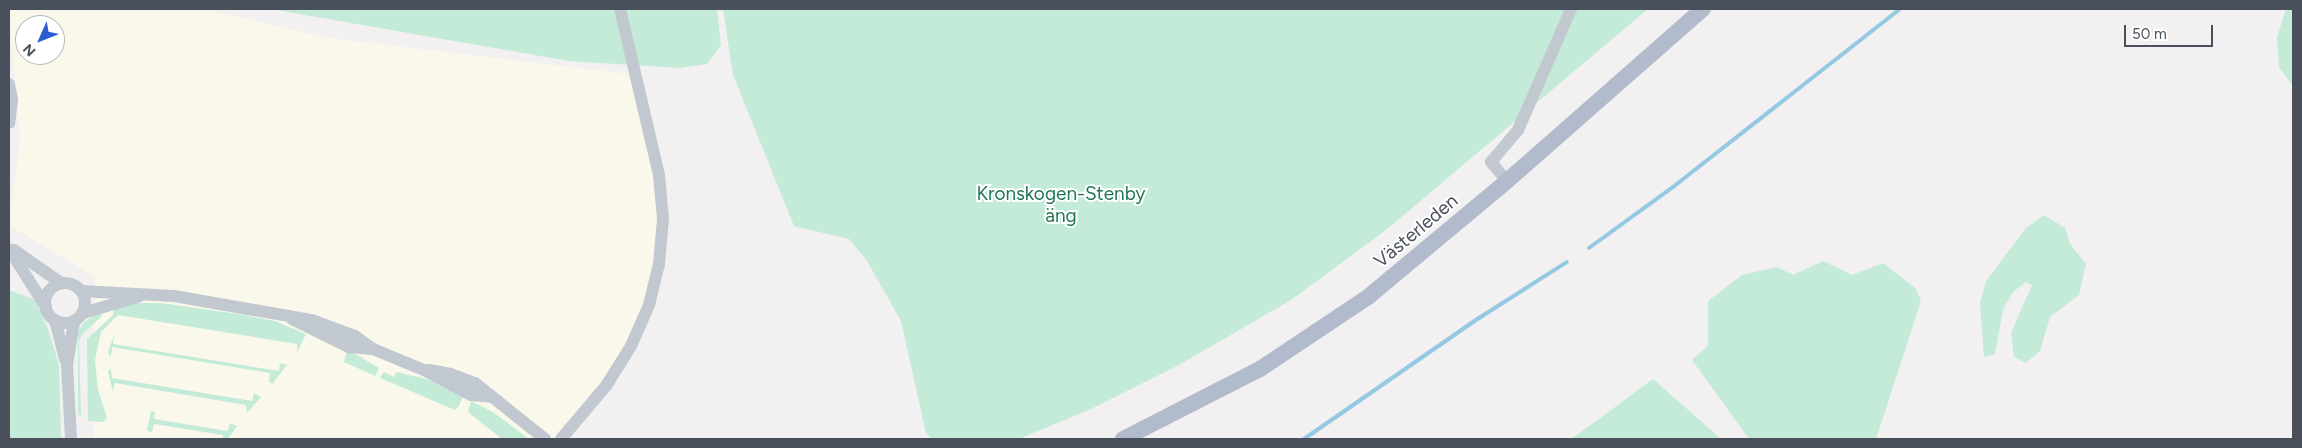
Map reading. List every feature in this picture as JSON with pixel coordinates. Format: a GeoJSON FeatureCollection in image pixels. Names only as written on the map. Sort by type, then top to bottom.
{"type":"FeatureCollection","features":[{"type":"Feature","properties":{"kind":"main road","name":"Västerleden"},"geometry":{"type":"LineString","coordinates":[[1123,439],[1219,393],[1328,326],[1410,263],[1507,181],[1703,9]]}},
{"type":"Feature","properties":{"kind":"street"},"geometry":{"type":"LineString","coordinates":[[562,439],[606,386],[631,346],[649,305],[659,264],[663,219],[659,175],[620,9]]}},
{"type":"Feature","properties":{"kind":"street"},"geometry":{"type":"LineString","coordinates":[[1507,181],[1491,162],[1518,130],[1571,9]]}},
{"type":"Feature","properties":{"kind":"street"},"geometry":{"type":"LineString","coordinates":[[9,84],[12,100],[9,123]]}},
{"type":"Feature","properties":{"kind":"street"},"geometry":{"type":"LineString","coordinates":[[9,248],[61,283],[74,285],[82,291],[147,293],[287,317],[349,347],[373,349],[424,370],[451,374],[475,383],[545,439]]}},
{"type":"Feature","properties":{"kind":"street"},"geometry":{"type":"LineString","coordinates":[[9,248],[55,320],[67,365],[71,439]]}},
{"type":"Feature","properties":{"kind":"street"},"geometry":{"type":"LineString","coordinates":[[46,307],[48,294],[61,283]]}},
{"type":"Feature","properties":{"kind":"street"},"geometry":{"type":"LineString","coordinates":[[67,365],[78,318],[85,302],[82,291]]}},
{"type":"Feature","properties":{"kind":"street"},"geometry":{"type":"LineString","coordinates":[[55,320],[66,324],[147,293]]}},
{"type":"Feature","properties":{"kind":"shaded area"},"geometry":{"type":"Polygon","coordinates":[[[9,9],[203,9],[329,38],[637,75],[663,195],[648,316],[566,439],[93,439],[95,277],[9,225],[20,140],[9,9]]]}},
{"type":"Feature","properties":{"kind":"green space"},"geometry":{"type":"Polygon","coordinates":[[[271,9],[717,9],[721,45],[707,64],[679,68],[569,61],[271,9]]]}},
{"type":"Feature","properties":{"kind":"green space","name":"Kronskogen-Stenby äng"},"geometry":{"type":"Polygon","coordinates":[[[723,9],[1648,9],[1386,230],[1291,300],[1179,365],[1091,409],[1019,439],[932,439],[926,433],[901,321],[867,261],[849,239],[794,226],[733,75],[723,9]]]}},
{"type":"Feature","properties":{"kind":"green space"},"geometry":{"type":"Polygon","coordinates":[[[2286,9],[2293,9],[2293,86],[2279,67],[2277,37],[2286,9]]]}},
{"type":"Feature","properties":{"kind":"green space"},"geometry":{"type":"Polygon","coordinates":[[[2044,215],[2065,228],[2070,244],[2086,264],[2079,295],[2050,317],[2040,351],[2026,363],[2014,357],[2011,333],[2032,285],[2026,282],[2013,292],[2003,309],[1995,354],[1984,357],[1980,303],[1986,281],[2026,228],[2044,215]]]}},
{"type":"Feature","properties":{"kind":"green space"},"geometry":{"type":"Polygon","coordinates":[[[1823,261],[1852,275],[1883,263],[1916,289],[1921,301],[1876,439],[1749,439],[1692,360],[1708,346],[1708,301],[1742,275],[1777,267],[1793,275],[1823,261]]]}},
{"type":"Feature","properties":{"kind":"green space"},"geometry":{"type":"Polygon","coordinates":[[[9,290],[35,300],[48,329],[59,365],[61,439],[9,439],[9,290]]]}},
{"type":"Feature","properties":{"kind":"green space"},"geometry":{"type":"Polygon","coordinates":[[[138,303],[161,303],[245,315],[275,321],[306,334],[297,353],[297,344],[118,315],[101,332],[95,360],[98,390],[107,418],[103,422],[88,421],[87,339],[113,315],[114,308],[138,303]]]}},
{"type":"Feature","properties":{"kind":"green space"},"geometry":{"type":"Polygon","coordinates":[[[102,311],[102,316],[82,334],[79,341],[81,418],[78,413],[78,332],[84,322],[102,311]]]}},
{"type":"Feature","properties":{"kind":"green space"},"geometry":{"type":"Polygon","coordinates":[[[114,335],[113,344],[279,371],[280,363],[287,365],[272,384],[269,382],[270,373],[112,347],[111,357],[108,352],[114,335]]]}},
{"type":"Feature","properties":{"kind":"green space"},"geometry":{"type":"Polygon","coordinates":[[[347,349],[379,368],[375,376],[344,362],[347,349]]]}},
{"type":"Feature","properties":{"kind":"green space"},"geometry":{"type":"Polygon","coordinates":[[[111,369],[112,378],[252,401],[254,393],[261,397],[247,413],[246,405],[115,383],[113,392],[108,371],[111,369]]]}},
{"type":"Feature","properties":{"kind":"green space"},"geometry":{"type":"Polygon","coordinates":[[[384,372],[394,377],[396,372],[427,379],[463,396],[455,410],[380,378],[384,372]]]}},
{"type":"Feature","properties":{"kind":"green space"},"geometry":{"type":"Polygon","coordinates":[[[1653,379],[1721,439],[1571,439],[1603,416],[1653,379]]]}},
{"type":"Feature","properties":{"kind":"green space"},"geometry":{"type":"Polygon","coordinates":[[[471,401],[493,412],[529,439],[502,439],[468,412],[471,401]]]}},
{"type":"Feature","properties":{"kind":"green space"},"geometry":{"type":"Polygon","coordinates":[[[151,411],[155,412],[154,419],[228,431],[230,423],[237,426],[228,439],[223,439],[223,435],[154,424],[152,432],[147,431],[151,411]]]}},
{"type":"Feature","properties":{"kind":"waterway"},"geometry":{"type":"LineString","coordinates":[[1589,248],[1673,187],[1900,9]]}},
{"type":"Feature","properties":{"kind":"waterway"},"geometry":{"type":"LineString","coordinates":[[1304,439],[1479,318],[1567,262]]}}]}
